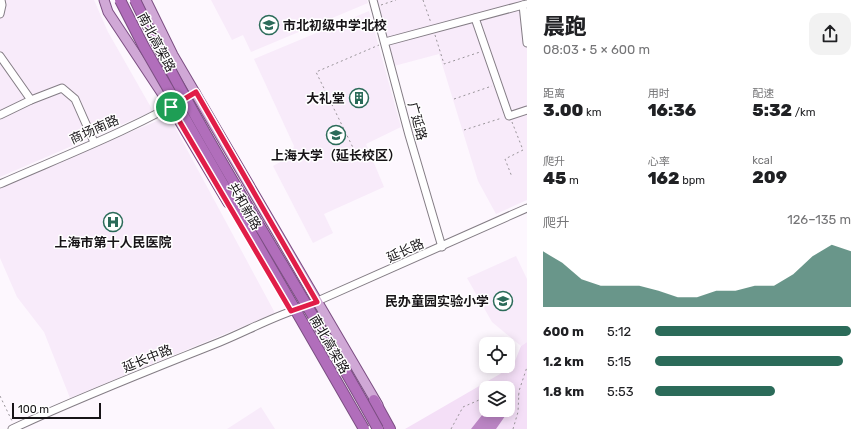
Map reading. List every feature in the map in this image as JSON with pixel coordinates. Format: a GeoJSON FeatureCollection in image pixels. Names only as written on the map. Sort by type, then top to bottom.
{"type":"FeatureCollection","features":[{"type":"Feature","properties":{"kind":"highway","name":"南北高架路"},"geometry":{"type":"LineString","coordinates":[[120,0],[144,47],[364,429]]}},
{"type":"Feature","properties":{"kind":"highway","name":"南北高架路"},"geometry":{"type":"LineString","coordinates":[[135,0],[153,37],[259,225],[378,429]]}},
{"type":"Feature","properties":{"kind":"highway"},"geometry":{"type":"LineString","coordinates":[[374,400],[390,429]]}},
{"type":"Feature","properties":{"kind":"main road","name":"共和新路"},"geometry":{"type":"LineString","coordinates":[[104,0],[108,12],[171,107],[359,429]]}},
{"type":"Feature","properties":{"kind":"main road","name":"共和新路"},"geometry":{"type":"LineString","coordinates":[[146,0],[174,55],[374,400],[396,429]]}},
{"type":"Feature","properties":{"kind":"main road","name":"共和新路"},"geometry":{"type":"LineString","coordinates":[[374,400],[386,429]]}},
{"type":"Feature","properties":{"kind":"street"},"geometry":{"type":"LineString","coordinates":[[0,14],[2,5],[1,0]]}},
{"type":"Feature","properties":{"kind":"street","name":"广延路"},"geometry":{"type":"LineString","coordinates":[[374,4],[409,135],[442,247]]}},
{"type":"Feature","properties":{"kind":"street"},"geometry":{"type":"LineString","coordinates":[[385,42],[525,5],[527,43]]}},
{"type":"Feature","properties":{"kind":"street"},"geometry":{"type":"LineString","coordinates":[[475,18],[509,116],[527,110]]}},
{"type":"Feature","properties":{"kind":"street"},"geometry":{"type":"LineString","coordinates":[[0,56],[31,100]]}},
{"type":"Feature","properties":{"kind":"street"},"geometry":{"type":"LineString","coordinates":[[0,115],[31,100],[62,88],[75,99],[94,142]]}},
{"type":"Feature","properties":{"kind":"street","name":"商场南路"},"geometry":{"type":"LineString","coordinates":[[0,184],[171,107],[196,92]]}},
{"type":"Feature","properties":{"kind":"street","name":"延长路"},"geometry":{"type":"LineString","coordinates":[[291,311],[317,302],[527,208]]}},
{"type":"Feature","properties":{"kind":"street","name":"延长中路"},"geometry":{"type":"LineString","coordinates":[[14,428],[135,376],[255,328],[291,311]]}},
{"type":"Feature","properties":{"kind":"path"},"geometry":{"type":"LineString","coordinates":[[374,4],[396,0]]}},
{"type":"Feature","properties":{"kind":"path"},"geometry":{"type":"LineString","coordinates":[[423,0],[444,64],[486,50]]}},
{"type":"Feature","properties":{"kind":"path"},"geometry":{"type":"LineString","coordinates":[[359,160],[316,72],[385,42]]}},
{"type":"Feature","properties":{"kind":"path"},"geometry":{"type":"LineString","coordinates":[[454,99],[498,84]]}},
{"type":"Feature","properties":{"kind":"path"},"geometry":{"type":"LineString","coordinates":[[464,130],[509,116],[523,150],[505,159],[512,177]]}},
{"type":"Feature","properties":{"kind":"path"},"geometry":{"type":"LineString","coordinates":[[513,429],[518,412],[519,395],[527,367]]}},
{"type":"Feature","properties":{"kind":"path"},"geometry":{"type":"LineString","coordinates":[[0,396],[14,428]]}},
{"type":"Feature","properties":{"kind":"path"},"geometry":{"type":"LineString","coordinates":[[452,429],[463,408],[479,400]]}},
{"type":"Feature","properties":{"kind":"shaded area"},"geometry":{"type":"Polygon","coordinates":[[[0,0],[94,0],[108,32],[153,111],[0,177],[0,0]]]}},
{"type":"Feature","properties":{"kind":"shaded area","name":"市北初级中学北校"},"geometry":{"type":"Polygon","coordinates":[[[211,0],[367,0],[368,3],[251,52],[243,35],[232,40],[211,0]]]}},
{"type":"Feature","properties":{"kind":"shaded area"},"geometry":{"type":"Polygon","coordinates":[[[376,0],[527,0],[527,200],[496,214],[478,181],[439,54],[394,66],[376,0]]]}},
{"type":"Feature","properties":{"kind":"shaded area","name":"上海大学（延长校区）"},"geometry":{"type":"Polygon","coordinates":[[[369,11],[401,127],[366,144],[384,187],[324,214],[333,233],[313,243],[273,166],[291,156],[294,146],[254,59],[369,11]]]}},
{"type":"Feature","properties":{"kind":"shaded area","name":"上海市第十人民医院"},"geometry":{"type":"Polygon","coordinates":[[[169,116],[275,313],[70,398],[44,332],[17,297],[0,258],[0,186],[169,116]]]}},
{"type":"Feature","properties":{"kind":"shaded area","name":"民办童园实验小学"},"geometry":{"type":"Polygon","coordinates":[[[516,256],[527,279],[527,342],[521,346],[515,341],[515,337],[510,337],[492,322],[467,278],[516,256]]]}},
{"type":"Feature","properties":{"kind":"shaded area"},"geometry":{"type":"Polygon","coordinates":[[[527,342],[527,429],[405,429],[479,386],[479,417],[515,417],[515,381],[488,381],[501,373],[515,373],[515,361],[521,346],[527,342]]]}},
{"type":"Feature","properties":{"kind":"shaded area"},"geometry":{"type":"Polygon","coordinates":[[[261,407],[275,429],[227,429],[261,407]]]}},
{"type":"Feature","properties":{"kind":"shaded area"},"geometry":{"type":"Polygon","coordinates":[[[480,417],[504,417],[496,429],[471,429],[480,417]]]}},
{"type":"Feature","properties":{"kind":"place","name":"市北初级中学北校"},"geometry":{"type":"Point","coordinates":[269,25]}},
{"type":"Feature","properties":{"kind":"place","name":"大礼堂"},"geometry":{"type":"Point","coordinates":[359,98]}},
{"type":"Feature","properties":{"kind":"place","name":"上海大学（延长校区）"},"geometry":{"type":"Point","coordinates":[336,135]}},
{"type":"Feature","properties":{"kind":"place","name":"上海市第十人民医院"},"geometry":{"type":"Point","coordinates":[113,222]}},
{"type":"Feature","properties":{"kind":"place","name":"民办童园实验小学"},"geometry":{"type":"Point","coordinates":[503,301]}},
{"type":"Feature","properties":{"kind":"route"},"geometry":{"type":"LineString","coordinates":[[196,92],[317,302],[291,311],[171,107],[196,92]]}}]}
